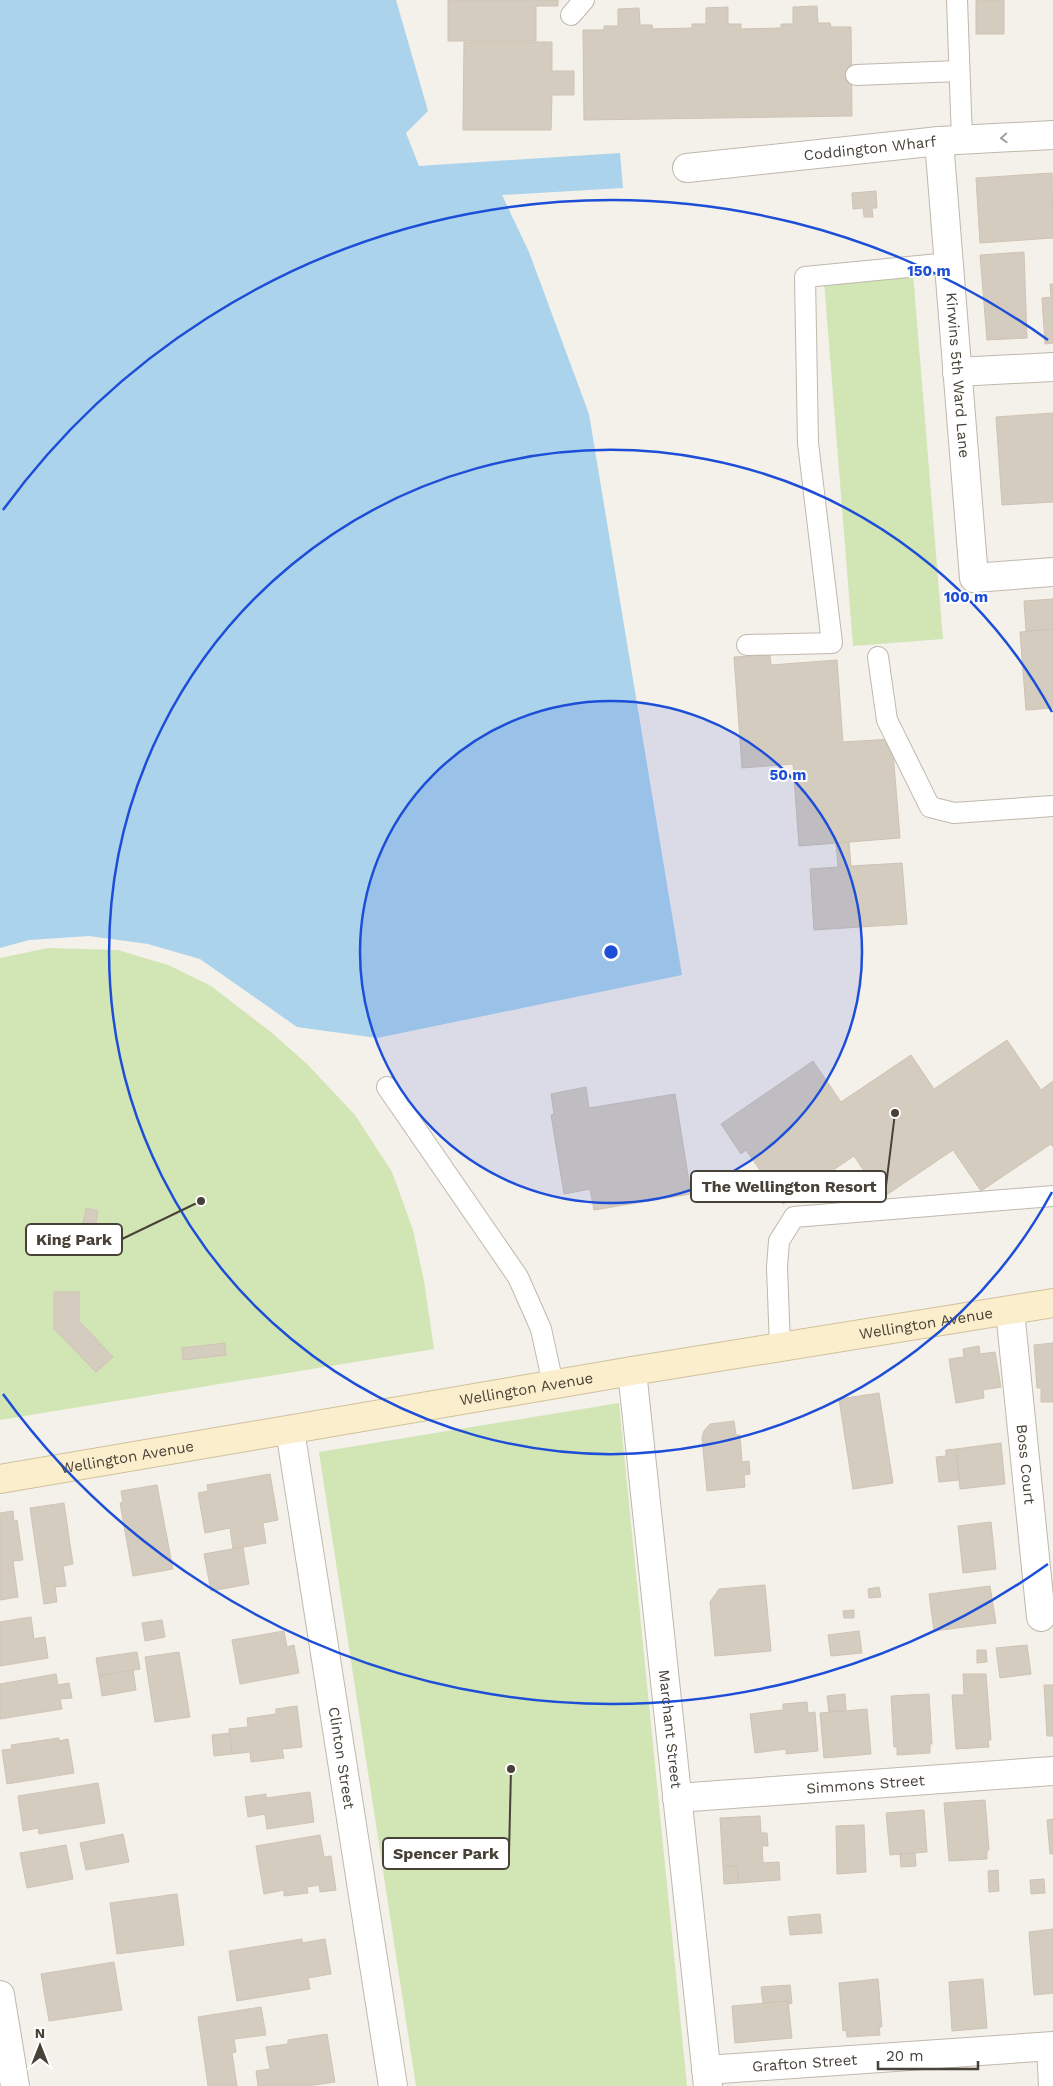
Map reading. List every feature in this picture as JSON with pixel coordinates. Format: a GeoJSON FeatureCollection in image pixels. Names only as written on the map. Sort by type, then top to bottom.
{"type":"FeatureCollection","features":[{"type":"Feature","properties":{"kind":"main road","name":"Wellington Avenue"},"geometry":{"type":"LineString","coordinates":[[0,1479],[554,1384],[1053,1303]]}},
{"type":"Feature","properties":{"kind":"street","name":"Coddington Wharf"},"geometry":{"type":"LineString","coordinates":[[687,168],[951,141],[1053,135]]}},
{"type":"Feature","properties":{"kind":"street","name":"Kirwins 5th Ward Lane"},"geometry":{"type":"LineString","coordinates":[[951,141],[949,263],[974,578],[1053,572]]}},
{"type":"Feature","properties":{"kind":"street"},"geometry":{"type":"LineString","coordinates":[[957,372],[1053,367]]}},
{"type":"Feature","properties":{"kind":"street","name":"Boss Court"},"geometry":{"type":"LineString","coordinates":[[1010,1311],[1041,1617]]}},
{"type":"Feature","properties":{"kind":"street","name":"Marchant Street"},"geometry":{"type":"LineString","coordinates":[[632,1371],[707,2078]]}},
{"type":"Feature","properties":{"kind":"street","name":"Clinton Street"},"geometry":{"type":"LineString","coordinates":[[290,1430],[393,2086]]}},
{"type":"Feature","properties":{"kind":"street","name":"Simmons Street"},"geometry":{"type":"LineString","coordinates":[[677,1798],[1053,1771]]}},
{"type":"Feature","properties":{"kind":"street"},"geometry":{"type":"LineString","coordinates":[[0,1995],[14,2086]]}},
{"type":"Feature","properties":{"kind":"street","name":"Grafton Street"},"geometry":{"type":"LineString","coordinates":[[707,2078],[1050,2046]]}},
{"type":"Feature","properties":{"kind":"lane"},"geometry":{"type":"LineString","coordinates":[[951,141],[960,71],[957,0]]}},
{"type":"Feature","properties":{"kind":"lane"},"geometry":{"type":"LineString","coordinates":[[856,75],[960,71]]}},
{"type":"Feature","properties":{"kind":"lane"},"geometry":{"type":"LineString","coordinates":[[747,645],[832,643],[808,443],[805,277],[949,263]]}},
{"type":"Feature","properties":{"kind":"lane"},"geometry":{"type":"LineString","coordinates":[[878,657],[887,720],[930,807],[954,813],[1053,805]]}},
{"type":"Feature","properties":{"kind":"lane"},"geometry":{"type":"LineString","coordinates":[[387,1087],[518,1277],[541,1329],[554,1384]]}},
{"type":"Feature","properties":{"kind":"lane"},"geometry":{"type":"LineString","coordinates":[[780,1347],[777,1267],[779,1241],[794,1217],[1053,1196]]}},
{"type":"Feature","properties":{"kind":"lane"},"geometry":{"type":"LineString","coordinates":[[1050,2046],[1050,2086]]}},
{"type":"Feature","properties":{"kind":"green space"},"geometry":{"type":"Polygon","coordinates":[[[913,274],[943,639],[853,646],[824,281],[913,274]]]}},
{"type":"Feature","properties":{"kind":"green space"},"geometry":{"type":"Polygon","coordinates":[[[48,948],[118,950],[168,965],[211,986],[272,1033],[308,1065],[355,1115],[392,1172],[413,1230],[424,1281],[434,1349],[0,1420],[0,958],[48,948]]]}},
{"type":"Feature","properties":{"kind":"green space"},"geometry":{"type":"Polygon","coordinates":[[[619,1403],[687,2086],[416,2086],[319,1452],[619,1403]]]}},
{"type":"Feature","properties":{"kind":"water"},"geometry":{"type":"Polygon","coordinates":[[[0,0],[396,0],[428,111],[406,133],[419,166],[620,153],[623,188],[502,195],[529,252],[589,414],[682,975],[377,1038],[297,1027],[200,959],[148,944],[89,936],[29,940],[0,948],[0,0]]]}},
{"type":"Feature","properties":{"kind":"building"},"geometry":{"type":"Polygon","coordinates":[[[448,0],[558,0],[558,6],[536,6],[536,41],[448,41],[448,0]]]}},
{"type":"Feature","properties":{"kind":"building"},"geometry":{"type":"Polygon","coordinates":[[[976,0],[1004,0],[1004,34],[976,34],[976,0]]]}},
{"type":"Feature","properties":{"kind":"building"},"geometry":{"type":"Polygon","coordinates":[[[817,6],[818,23],[830,23],[831,27],[851,27],[852,116],[584,120],[583,30],[604,30],[604,26],[618,26],[618,9],[639,8],[640,25],[652,25],[653,29],[692,28],[692,24],[706,24],[706,8],[728,7],[728,24],[741,24],[741,29],[781,28],[781,24],[793,24],[793,7],[817,6]]]}},
{"type":"Feature","properties":{"kind":"building"},"geometry":{"type":"Polygon","coordinates":[[[464,42],[552,42],[552,71],[574,71],[574,95],[552,95],[551,130],[463,130],[464,42]]]}},
{"type":"Feature","properties":{"kind":"building"},"geometry":{"type":"Polygon","coordinates":[[[1052,173],[1053,238],[980,243],[976,178],[1052,173]]]}},
{"type":"Feature","properties":{"kind":"building"},"geometry":{"type":"Polygon","coordinates":[[[876,191],[877,208],[872,208],[873,217],[864,217],[863,208],[853,209],[852,193],[876,191]]]}},
{"type":"Feature","properties":{"kind":"building"},"geometry":{"type":"Polygon","coordinates":[[[1024,252],[1027,338],[987,340],[980,255],[1024,252]]]}},
{"type":"Feature","properties":{"kind":"building"},"geometry":{"type":"Polygon","coordinates":[[[1050,284],[1053,284],[1053,343],[1045,344],[1042,298],[1051,297],[1050,284]]]}},
{"type":"Feature","properties":{"kind":"building"},"geometry":{"type":"Polygon","coordinates":[[[1053,413],[1053,502],[1002,505],[996,417],[1053,413]]]}},
{"type":"Feature","properties":{"kind":"building"},"geometry":{"type":"Polygon","coordinates":[[[1053,599],[1053,629],[1026,631],[1024,601],[1053,599]]]}},
{"type":"Feature","properties":{"kind":"building"},"geometry":{"type":"Polygon","coordinates":[[[1053,629],[1053,708],[1026,710],[1020,632],[1053,629]]]}},
{"type":"Feature","properties":{"kind":"building"},"geometry":{"type":"Polygon","coordinates":[[[770,655],[771,665],[837,660],[843,742],[892,739],[900,838],[799,846],[793,764],[742,768],[734,657],[770,655]]]}},
{"type":"Feature","properties":{"kind":"building"},"geometry":{"type":"Polygon","coordinates":[[[849,842],[851,866],[902,863],[907,924],[814,930],[810,869],[838,867],[836,843],[849,842]]]}},
{"type":"Feature","properties":{"kind":"building"},"geometry":{"type":"Polygon","coordinates":[[[1007,1040],[1041,1090],[1053,1081],[1053,1147],[1051,1144],[981,1191],[953,1150],[882,1198],[854,1156],[783,1204],[746,1150],[741,1154],[721,1124],[813,1061],[841,1102],[911,1055],[934,1089],[1007,1040]]]}},
{"type":"Feature","properties":{"kind":"building"},"geometry":{"type":"Polygon","coordinates":[[[586,1087],[589,1108],[675,1094],[691,1194],[594,1210],[590,1189],[564,1194],[551,1115],[554,1114],[551,1094],[586,1087]]]}},
{"type":"Feature","properties":{"kind":"building"},"geometry":{"type":"Polygon","coordinates":[[[86,1208],[98,1211],[90,1252],[78,1250],[86,1208]]]}},
{"type":"Feature","properties":{"kind":"building"},"geometry":{"type":"Polygon","coordinates":[[[54,1292],[79,1292],[79,1321],[113,1357],[96,1372],[54,1329],[54,1292]]]}},
{"type":"Feature","properties":{"kind":"building"},"geometry":{"type":"Polygon","coordinates":[[[225,1343],[226,1355],[183,1360],[182,1348],[225,1343]]]}},
{"type":"Feature","properties":{"kind":"building"},"geometry":{"type":"Polygon","coordinates":[[[1053,1343],[1053,1402],[1041,1402],[1041,1388],[1037,1388],[1034,1345],[1053,1343]]]}},
{"type":"Feature","properties":{"kind":"building"},"geometry":{"type":"Polygon","coordinates":[[[979,1346],[980,1354],[995,1352],[1001,1387],[983,1390],[984,1398],[956,1403],[949,1359],[964,1357],[963,1349],[979,1346]]]}},
{"type":"Feature","properties":{"kind":"building"},"geometry":{"type":"Polygon","coordinates":[[[879,1393],[893,1483],[853,1489],[839,1399],[879,1393]]]}},
{"type":"Feature","properties":{"kind":"building"},"geometry":{"type":"Polygon","coordinates":[[[734,1421],[736,1435],[740,1435],[742,1462],[749,1461],[750,1474],[744,1475],[745,1487],[707,1491],[702,1438],[704,1431],[710,1424],[734,1421]]]}},
{"type":"Feature","properties":{"kind":"building"},"geometry":{"type":"Polygon","coordinates":[[[1001,1443],[1005,1484],[960,1489],[956,1449],[1001,1443]]]}},
{"type":"Feature","properties":{"kind":"building"},"geometry":{"type":"Polygon","coordinates":[[[956,1449],[959,1480],[939,1482],[936,1457],[946,1456],[946,1450],[956,1449]]]}},
{"type":"Feature","properties":{"kind":"building"},"geometry":{"type":"Polygon","coordinates":[[[270,1474],[278,1520],[263,1523],[266,1543],[233,1549],[230,1528],[205,1533],[198,1493],[208,1491],[207,1485],[270,1474]]]}},
{"type":"Feature","properties":{"kind":"building"},"geometry":{"type":"Polygon","coordinates":[[[157,1485],[173,1569],[133,1576],[120,1503],[123,1502],[121,1491],[157,1485]]]}},
{"type":"Feature","properties":{"kind":"building"},"geometry":{"type":"Polygon","coordinates":[[[64,1503],[73,1564],[63,1566],[66,1586],[55,1587],[57,1602],[44,1604],[30,1508],[64,1503]]]}},
{"type":"Feature","properties":{"kind":"building"},"geometry":{"type":"Polygon","coordinates":[[[13,1511],[14,1521],[17,1520],[23,1560],[13,1561],[18,1597],[0,1600],[0,1513],[13,1511]]]}},
{"type":"Feature","properties":{"kind":"building"},"geometry":{"type":"Polygon","coordinates":[[[991,1522],[996,1569],[963,1573],[958,1526],[991,1522]]]}},
{"type":"Feature","properties":{"kind":"building"},"geometry":{"type":"Polygon","coordinates":[[[243,1547],[249,1584],[211,1591],[204,1554],[243,1547]]]}},
{"type":"Feature","properties":{"kind":"building"},"geometry":{"type":"Polygon","coordinates":[[[765,1585],[771,1651],[715,1656],[710,1602],[719,1589],[765,1585]]]}},
{"type":"Feature","properties":{"kind":"building"},"geometry":{"type":"Polygon","coordinates":[[[990,1586],[996,1623],[934,1631],[929,1594],[990,1586]]]}},
{"type":"Feature","properties":{"kind":"building"},"geometry":{"type":"Polygon","coordinates":[[[879,1587],[881,1597],[869,1598],[868,1589],[879,1587]]]}},
{"type":"Feature","properties":{"kind":"building"},"geometry":{"type":"Polygon","coordinates":[[[854,1610],[854,1618],[844,1618],[843,1611],[854,1610]]]}},
{"type":"Feature","properties":{"kind":"building"},"geometry":{"type":"Polygon","coordinates":[[[31,1617],[34,1639],[45,1637],[48,1658],[0,1666],[0,1622],[31,1617]]]}},
{"type":"Feature","properties":{"kind":"building"},"geometry":{"type":"Polygon","coordinates":[[[162,1620],[165,1637],[145,1641],[142,1623],[162,1620]]]}},
{"type":"Feature","properties":{"kind":"building"},"geometry":{"type":"Polygon","coordinates":[[[284,1631],[287,1647],[294,1645],[299,1673],[240,1684],[232,1640],[284,1631]]]}},
{"type":"Feature","properties":{"kind":"building"},"geometry":{"type":"Polygon","coordinates":[[[859,1631],[862,1653],[831,1656],[828,1635],[859,1631]]]}},
{"type":"Feature","properties":{"kind":"building"},"geometry":{"type":"Polygon","coordinates":[[[1027,1645],[1031,1674],[1000,1678],[996,1648],[1027,1645]]]}},
{"type":"Feature","properties":{"kind":"building"},"geometry":{"type":"Polygon","coordinates":[[[977,1650],[986,1650],[987,1662],[977,1663],[977,1650]]]}},
{"type":"Feature","properties":{"kind":"building"},"geometry":{"type":"Polygon","coordinates":[[[137,1652],[140,1669],[99,1676],[96,1658],[137,1652]]]}},
{"type":"Feature","properties":{"kind":"building"},"geometry":{"type":"Polygon","coordinates":[[[179,1652],[190,1717],[155,1722],[145,1657],[179,1652]]]}},
{"type":"Feature","properties":{"kind":"building"},"geometry":{"type":"Polygon","coordinates":[[[133,1670],[136,1690],[102,1696],[99,1676],[133,1670]]]}},
{"type":"Feature","properties":{"kind":"building"},"geometry":{"type":"Polygon","coordinates":[[[56,1674],[58,1685],[69,1683],[72,1698],[60,1699],[62,1709],[0,1719],[0,1684],[56,1674]]]}},
{"type":"Feature","properties":{"kind":"building"},"geometry":{"type":"Polygon","coordinates":[[[963,1674],[986,1674],[991,1740],[988,1740],[989,1747],[956,1749],[952,1695],[964,1695],[963,1674]]]}},
{"type":"Feature","properties":{"kind":"building"},"geometry":{"type":"Polygon","coordinates":[[[1044,1685],[1053,1685],[1053,1736],[1047,1736],[1044,1685]]]}},
{"type":"Feature","properties":{"kind":"building"},"geometry":{"type":"Polygon","coordinates":[[[845,1694],[846,1710],[829,1712],[827,1696],[845,1694]]]}},
{"type":"Feature","properties":{"kind":"building"},"geometry":{"type":"Polygon","coordinates":[[[929,1694],[932,1744],[930,1744],[930,1753],[897,1755],[897,1747],[894,1747],[891,1696],[929,1694]]]}},
{"type":"Feature","properties":{"kind":"building"},"geometry":{"type":"Polygon","coordinates":[[[807,1702],[808,1713],[815,1712],[818,1751],[786,1754],[786,1749],[755,1753],[750,1714],[783,1710],[783,1704],[807,1702]]]}},
{"type":"Feature","properties":{"kind":"building"},"geometry":{"type":"Polygon","coordinates":[[[297,1706],[302,1747],[282,1749],[284,1758],[251,1762],[250,1752],[232,1754],[229,1729],[248,1727],[247,1718],[276,1714],[276,1709],[297,1706]]]}},
{"type":"Feature","properties":{"kind":"building"},"geometry":{"type":"Polygon","coordinates":[[[867,1709],[871,1754],[824,1758],[820,1713],[867,1709]]]}},
{"type":"Feature","properties":{"kind":"building"},"geometry":{"type":"Polygon","coordinates":[[[230,1733],[232,1754],[214,1756],[212,1735],[230,1733]]]}},
{"type":"Feature","properties":{"kind":"building"},"geometry":{"type":"Polygon","coordinates":[[[59,1738],[59,1741],[68,1739],[74,1773],[7,1784],[2,1750],[12,1749],[11,1745],[59,1738]]]}},
{"type":"Feature","properties":{"kind":"building"},"geometry":{"type":"Polygon","coordinates":[[[98,1783],[105,1823],[39,1834],[38,1828],[23,1831],[18,1796],[98,1783]]]}},
{"type":"Feature","properties":{"kind":"building"},"geometry":{"type":"Polygon","coordinates":[[[310,1792],[314,1822],[267,1829],[265,1814],[248,1817],[245,1797],[266,1794],[266,1798],[310,1792]]]}},
{"type":"Feature","properties":{"kind":"building"},"geometry":{"type":"Polygon","coordinates":[[[985,1800],[989,1850],[987,1850],[987,1859],[949,1861],[944,1803],[985,1800]]]}},
{"type":"Feature","properties":{"kind":"building"},"geometry":{"type":"Polygon","coordinates":[[[924,1810],[927,1852],[890,1855],[886,1813],[924,1810]]]}},
{"type":"Feature","properties":{"kind":"building"},"geometry":{"type":"Polygon","coordinates":[[[760,1816],[761,1833],[767,1833],[768,1846],[762,1846],[763,1863],[779,1862],[780,1880],[739,1883],[737,1866],[723,1866],[720,1818],[760,1816]]]}},
{"type":"Feature","properties":{"kind":"building"},"geometry":{"type":"Polygon","coordinates":[[[1053,1819],[1053,1854],[1050,1854],[1047,1820],[1053,1819]]]}},
{"type":"Feature","properties":{"kind":"building"},"geometry":{"type":"Polygon","coordinates":[[[864,1825],[866,1872],[837,1874],[836,1826],[864,1825]]]}},
{"type":"Feature","properties":{"kind":"building"},"geometry":{"type":"Polygon","coordinates":[[[123,1834],[129,1862],[86,1870],[80,1843],[123,1834]]]}},
{"type":"Feature","properties":{"kind":"building"},"geometry":{"type":"Polygon","coordinates":[[[320,1835],[324,1857],[331,1856],[336,1890],[320,1892],[319,1885],[307,1887],[308,1893],[284,1896],[284,1890],[264,1894],[256,1846],[320,1835]]]}},
{"type":"Feature","properties":{"kind":"building"},"geometry":{"type":"Polygon","coordinates":[[[66,1845],[73,1879],[27,1888],[20,1853],[66,1845]]]}},
{"type":"Feature","properties":{"kind":"building"},"geometry":{"type":"Polygon","coordinates":[[[915,1853],[916,1866],[901,1867],[900,1854],[915,1853]]]}},
{"type":"Feature","properties":{"kind":"building"},"geometry":{"type":"Polygon","coordinates":[[[723,1866],[737,1866],[739,1883],[724,1884],[723,1866]]]}},
{"type":"Feature","properties":{"kind":"building"},"geometry":{"type":"Polygon","coordinates":[[[998,1870],[999,1891],[989,1892],[988,1871],[998,1870]]]}},
{"type":"Feature","properties":{"kind":"building"},"geometry":{"type":"Polygon","coordinates":[[[1044,1879],[1045,1893],[1031,1894],[1030,1880],[1044,1879]]]}},
{"type":"Feature","properties":{"kind":"building"},"geometry":{"type":"Polygon","coordinates":[[[177,1894],[184,1945],[117,1954],[110,1903],[177,1894]]]}},
{"type":"Feature","properties":{"kind":"building"},"geometry":{"type":"Polygon","coordinates":[[[820,1914],[822,1933],[790,1935],[788,1917],[820,1914]]]}},
{"type":"Feature","properties":{"kind":"building"},"geometry":{"type":"Polygon","coordinates":[[[1053,1929],[1053,1993],[1034,1995],[1029,1932],[1053,1929]]]}},
{"type":"Feature","properties":{"kind":"building"},"geometry":{"type":"Polygon","coordinates":[[[302,1939],[302,1943],[325,1939],[331,1974],[308,1978],[310,1989],[237,2001],[229,1951],[302,1939]]]}},
{"type":"Feature","properties":{"kind":"building"},"geometry":{"type":"Polygon","coordinates":[[[114,1962],[122,2010],[49,2021],[41,1974],[114,1962]]]}},
{"type":"Feature","properties":{"kind":"building"},"geometry":{"type":"Polygon","coordinates":[[[878,1979],[882,2027],[879,2027],[880,2035],[847,2037],[846,2030],[843,2031],[839,1983],[878,1979]]]}},
{"type":"Feature","properties":{"kind":"building"},"geometry":{"type":"Polygon","coordinates":[[[983,1979],[987,2028],[952,2031],[949,1982],[983,1979]]]}},
{"type":"Feature","properties":{"kind":"building"},"geometry":{"type":"Polygon","coordinates":[[[790,1985],[792,2003],[789,2004],[788,2001],[763,2003],[761,1987],[790,1985]]]}},
{"type":"Feature","properties":{"kind":"building"},"geometry":{"type":"Polygon","coordinates":[[[788,2001],[792,2038],[735,2043],[732,2006],[788,2001]]]}},
{"type":"Feature","properties":{"kind":"building"},"geometry":{"type":"Polygon","coordinates":[[[261,2007],[266,2035],[234,2039],[236,2052],[232,2053],[237,2086],[208,2086],[198,2017],[261,2007]]]}},
{"type":"Feature","properties":{"kind":"building"},"geometry":{"type":"Polygon","coordinates":[[[327,2034],[335,2082],[307,2086],[258,2086],[256,2071],[270,2069],[266,2047],[288,2044],[288,2040],[327,2034]]]}},
{"type":"Feature","properties":{"kind":"place","name":"The Wellington Resort"},"geometry":{"type":"Point","coordinates":[895,1113]}},
{"type":"Feature","properties":{"kind":"place","name":"King Park"},"geometry":{"type":"Point","coordinates":[201,1201]}},
{"type":"Feature","properties":{"kind":"place","name":"Spencer Park"},"geometry":{"type":"Point","coordinates":[511,1769]}}]}
